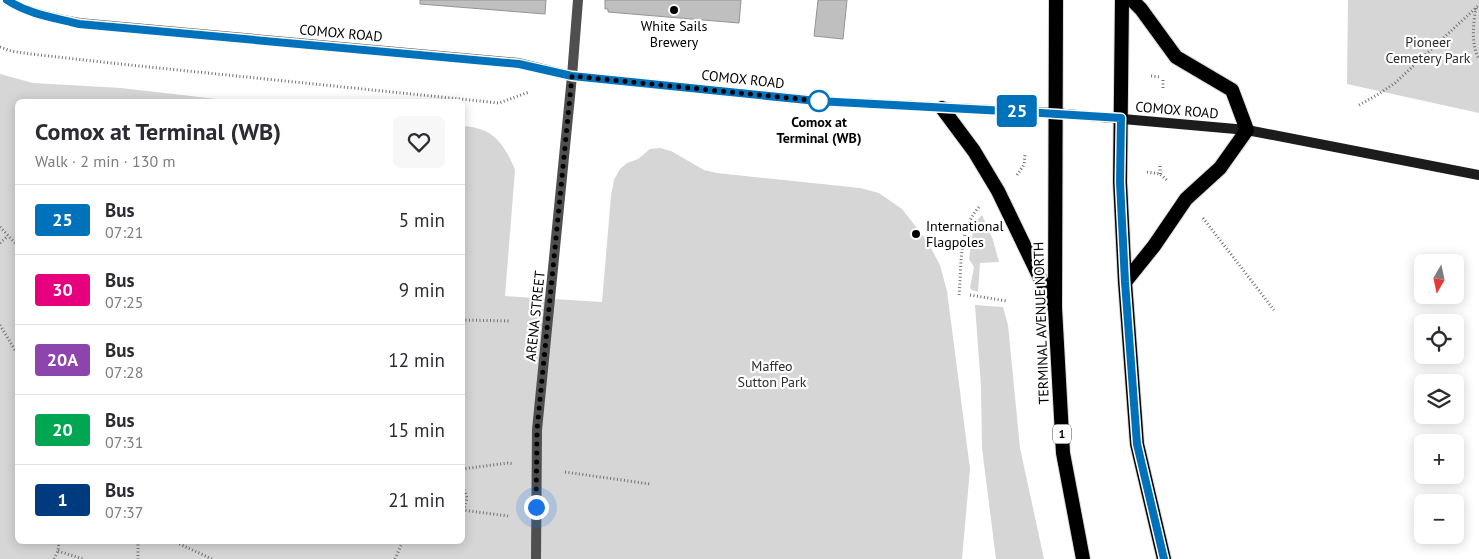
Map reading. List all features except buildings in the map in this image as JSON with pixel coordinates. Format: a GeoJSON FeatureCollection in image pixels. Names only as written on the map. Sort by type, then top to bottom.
{"type":"FeatureCollection","features":[{"type":"Feature","properties":{"kind":"highway","name":"1"},"geometry":{"type":"LineString","coordinates":[[1055,113],[1056,0]]}},
{"type":"Feature","properties":{"kind":"highway"},"geometry":{"type":"LineString","coordinates":[[1122,0],[1120,182],[1137,444],[1164,559]]}},
{"type":"Feature","properties":{"kind":"highway"},"geometry":{"type":"LineString","coordinates":[[1125,282],[1154,246],[1186,200],[1220,168],[1247,130],[1232,90],[1176,57],[1132,0]]}},
{"type":"Feature","properties":{"kind":"highway"},"geometry":{"type":"LineString","coordinates":[[942,108],[974,151],[998,191],[1055,308]]}},
{"type":"Feature","properties":{"kind":"highway","name":"TERMINAL AVENUE NORTH"},"geometry":{"type":"LineString","coordinates":[[1055,113],[1055,308],[1063,453],[1083,559]]}},
{"type":"Feature","properties":{"kind":"main road","name":"COMOX ROAD"},"geometry":{"type":"LineString","coordinates":[[1055,113],[1247,130],[1479,175]]}},
{"type":"Feature","properties":{"kind":"street","name":"COMOX ROAD"},"geometry":{"type":"LineString","coordinates":[[7,0],[14,5],[44,16],[79,24],[519,64],[572,76],[817,101],[1055,113]]}},
{"type":"Feature","properties":{"kind":"street","name":"ARENA STREET"},"geometry":{"type":"LineString","coordinates":[[536,559],[537,430],[578,0]]}},
{"type":"Feature","properties":{"kind":"path"},"geometry":{"type":"LineString","coordinates":[[1478,7],[1474,20],[1474,45],[1479,59]]}},
{"type":"Feature","properties":{"kind":"path"},"geometry":{"type":"LineString","coordinates":[[1359,105],[1395,83],[1478,7]]}},
{"type":"Feature","properties":{"kind":"path"},"geometry":{"type":"LineString","coordinates":[[1474,34],[1479,39]]}},
{"type":"Feature","properties":{"kind":"path"},"geometry":{"type":"LineString","coordinates":[[0,47],[31,54],[460,99]]}},
{"type":"Feature","properties":{"kind":"path"},"geometry":{"type":"LineString","coordinates":[[465,100],[499,103],[531,91]]}},
{"type":"Feature","properties":{"kind":"path"},"geometry":{"type":"LineString","coordinates":[[1016,176],[1024,165],[1025,155]]}},
{"type":"Feature","properties":{"kind":"path"},"geometry":{"type":"LineString","coordinates":[[1160,164],[1160,174]]}},
{"type":"Feature","properties":{"kind":"path"},"geometry":{"type":"LineString","coordinates":[[1147,172],[1160,174],[1174,186]]}},
{"type":"Feature","properties":{"kind":"path"},"geometry":{"type":"LineString","coordinates":[[959,295],[964,236],[970,217],[981,205]]}},
{"type":"Feature","properties":{"kind":"path"},"geometry":{"type":"LineString","coordinates":[[1201,216],[1274,310]]}},
{"type":"Feature","properties":{"kind":"path"},"geometry":{"type":"LineString","coordinates":[[0,227],[15,243]]}},
{"type":"Feature","properties":{"kind":"path"},"geometry":{"type":"LineString","coordinates":[[0,243],[8,236]]}},
{"type":"Feature","properties":{"kind":"path"},"geometry":{"type":"LineString","coordinates":[[970,295],[1007,301]]}},
{"type":"Feature","properties":{"kind":"path"},"geometry":{"type":"LineString","coordinates":[[465,320],[511,321]]}},
{"type":"Feature","properties":{"kind":"path"},"geometry":{"type":"LineString","coordinates":[[0,325],[15,350]]}},
{"type":"Feature","properties":{"kind":"path"},"geometry":{"type":"LineString","coordinates":[[465,469],[508,463],[514,464]]}},
{"type":"Feature","properties":{"kind":"path"},"geometry":{"type":"LineString","coordinates":[[565,472],[650,484]]}},
{"type":"Feature","properties":{"kind":"path"},"geometry":{"type":"LineString","coordinates":[[465,492],[467,498],[465,504]]}},
{"type":"Feature","properties":{"kind":"path"},"geometry":{"type":"LineString","coordinates":[[465,510],[508,516]]}},
{"type":"Feature","properties":{"kind":"path"},"geometry":{"type":"LineString","coordinates":[[54,559],[59,544]]}},
{"type":"Feature","properties":{"kind":"path"},"geometry":{"type":"LineString","coordinates":[[138,544],[138,559]]}},
{"type":"Feature","properties":{"kind":"path"},"geometry":{"type":"LineString","coordinates":[[180,544],[212,559]]}},
{"type":"Feature","properties":{"kind":"path"},"geometry":{"type":"LineString","coordinates":[[396,559],[402,544]]}},
{"type":"Feature","properties":{"kind":"path"},"geometry":{"type":"LineString","coordinates":[[58,551],[82,559]]}},
{"type":"Feature","properties":{"kind":"green space","name":"Pioneer Cemetery Park"},"geometry":{"type":"Polygon","coordinates":[[[1348,0],[1479,0],[1479,113],[1347,84],[1348,0]]]}},
{"type":"Feature","properties":{"kind":"green space","name":"Maffeo Sutton Park"},"geometry":{"type":"Polygon","coordinates":[[[0,74],[33,83],[121,88],[217,99],[15,99],[15,544],[465,544],[465,126],[482,130],[496,139],[502,145],[515,170],[505,296],[602,302],[614,180],[620,169],[627,163],[638,159],[650,149],[660,148],[671,151],[704,170],[717,173],[860,188],[879,193],[902,209],[927,241],[940,265],[947,291],[970,469],[962,559],[0,559],[0,74]]]}},
{"type":"Feature","properties":{"kind":"green space"},"geometry":{"type":"Polygon","coordinates":[[[982,215],[993,240],[999,262],[980,263],[978,292],[970,288],[974,267],[969,259],[974,226],[982,215]]]}},
{"type":"Feature","properties":{"kind":"green space"},"geometry":{"type":"Polygon","coordinates":[[[975,305],[1003,307],[1008,325],[1020,448],[1044,559],[996,559],[982,448],[981,387],[975,305]]]}},
{"type":"Feature","properties":{"kind":"bus line","name":"25"},"geometry":{"type":"LineString","coordinates":[[7,0],[14,5],[44,16],[79,24],[519,64],[572,76],[817,101],[1121,118],[1120,182],[1137,444],[1164,559]]}},
{"type":"Feature","properties":{"kind":"place","name":"White Sails Brewery"},"geometry":{"type":"Point","coordinates":[674,10]}},
{"type":"Feature","properties":{"kind":"place","name":"Comox at Terminal (WB)"},"geometry":{"type":"Point","coordinates":[819,101]}},
{"type":"Feature","properties":{"kind":"place","name":"International Flagpoles"},"geometry":{"type":"Point","coordinates":[916,234]}},
{"type":"Feature","properties":{"kind":"route"},"geometry":{"type":"LineString","coordinates":[[536,507],[537,430],[572,76],[819,101]]}}]}
